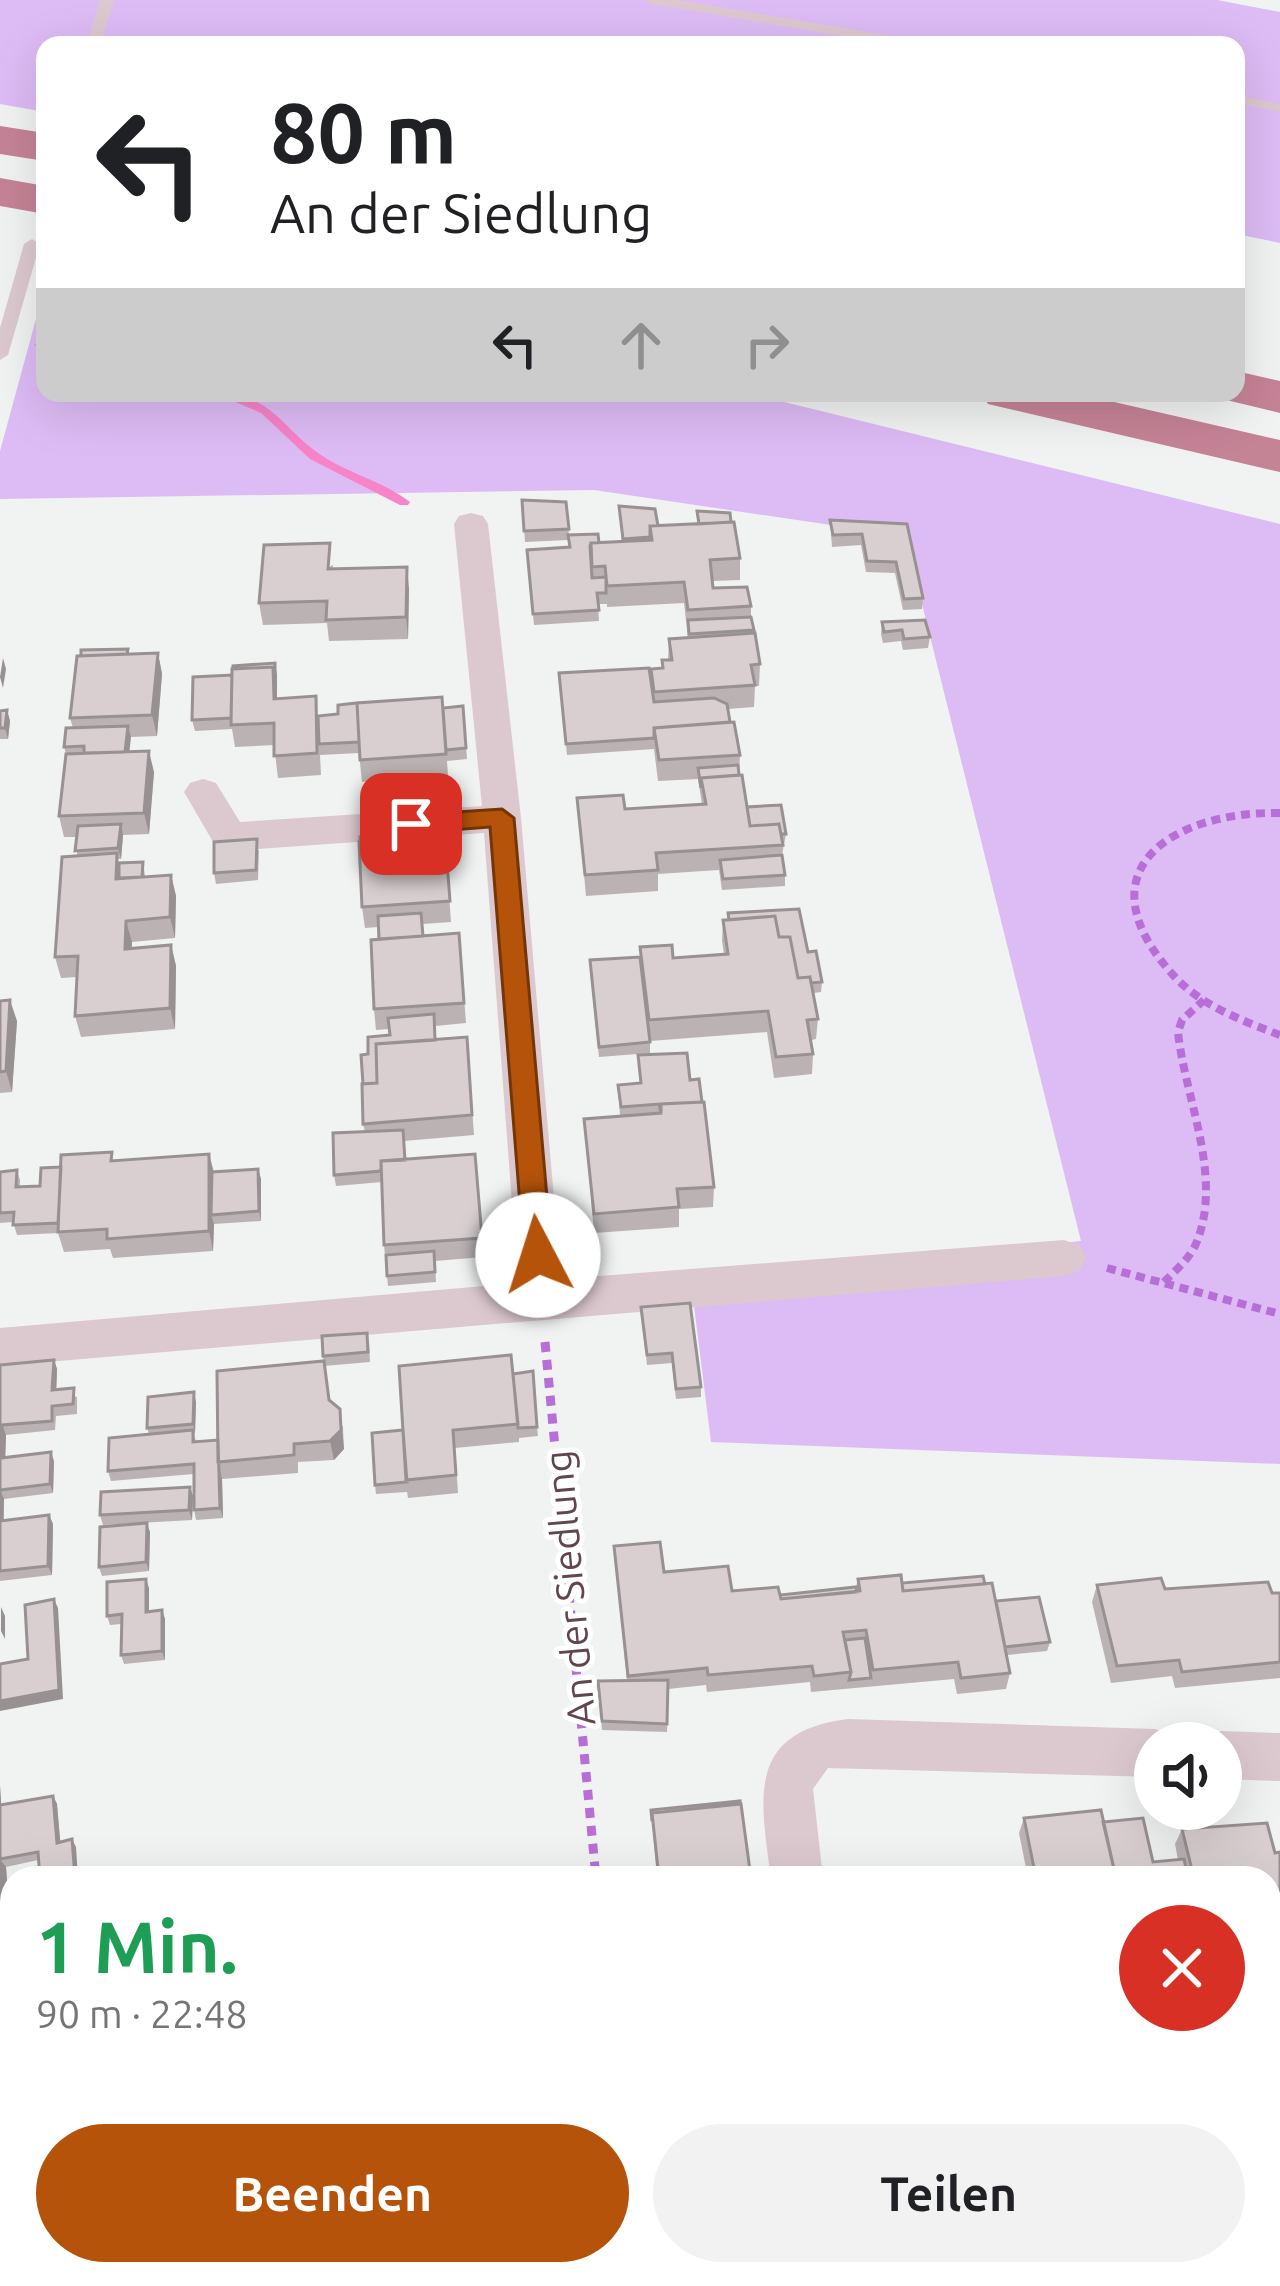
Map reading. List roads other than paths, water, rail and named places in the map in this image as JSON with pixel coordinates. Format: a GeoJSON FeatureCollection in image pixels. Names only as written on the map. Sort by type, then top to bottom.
{"type":"FeatureCollection","features":[{"type":"Feature","properties":{"kind":"highway"},"geometry":{"type":"LineString","coordinates":[[0,140],[36,146]]}},
{"type":"Feature","properties":{"kind":"highway"},"geometry":{"type":"LineString","coordinates":[[0,192],[36,220]]}},
{"type":"Feature","properties":{"kind":"highway"},"geometry":{"type":"LineString","coordinates":[[1245,388],[1280,397]]}},
{"type":"Feature","properties":{"kind":"highway"},"geometry":{"type":"LineString","coordinates":[[1045,402],[1280,456]]}},
{"type":"Feature","properties":{"kind":"street"},"geometry":{"type":"LineString","coordinates":[[471,524],[502,818],[542,1299]]}},
{"type":"Feature","properties":{"kind":"street"},"geometry":{"type":"LineString","coordinates":[[203,792],[229,837],[502,818]]}},
{"type":"Feature","properties":{"kind":"street"},"geometry":{"type":"LineString","coordinates":[[0,1347],[1064,1258]]}},
{"type":"Feature","properties":{"kind":"street"},"geometry":{"type":"LineString","coordinates":[[796,1866],[787,1785],[802,1754],[819,1745],[848,1742],[1134,1752]]}},
{"type":"Feature","properties":{"kind":"street"},"geometry":{"type":"LineString","coordinates":[[1242,1756],[1280,1757]]}},
{"type":"Feature","properties":{"kind":"lane"},"geometry":{"type":"LineString","coordinates":[[96,36],[107,0]]}},
{"type":"Feature","properties":{"kind":"lane"},"geometry":{"type":"LineString","coordinates":[[652,0],[867,36]]}},
{"type":"Feature","properties":{"kind":"lane"},"geometry":{"type":"LineString","coordinates":[[1245,102],[1280,108]]}},
{"type":"Feature","properties":{"kind":"lane"},"geometry":{"type":"LineString","coordinates":[[0,355],[36,232]]}},
{"type":"Feature","properties":{"kind":"waterway"},"geometry":{"type":"LineString","coordinates":[[244,402],[265,410],[314,456],[404,502]]}}]}
